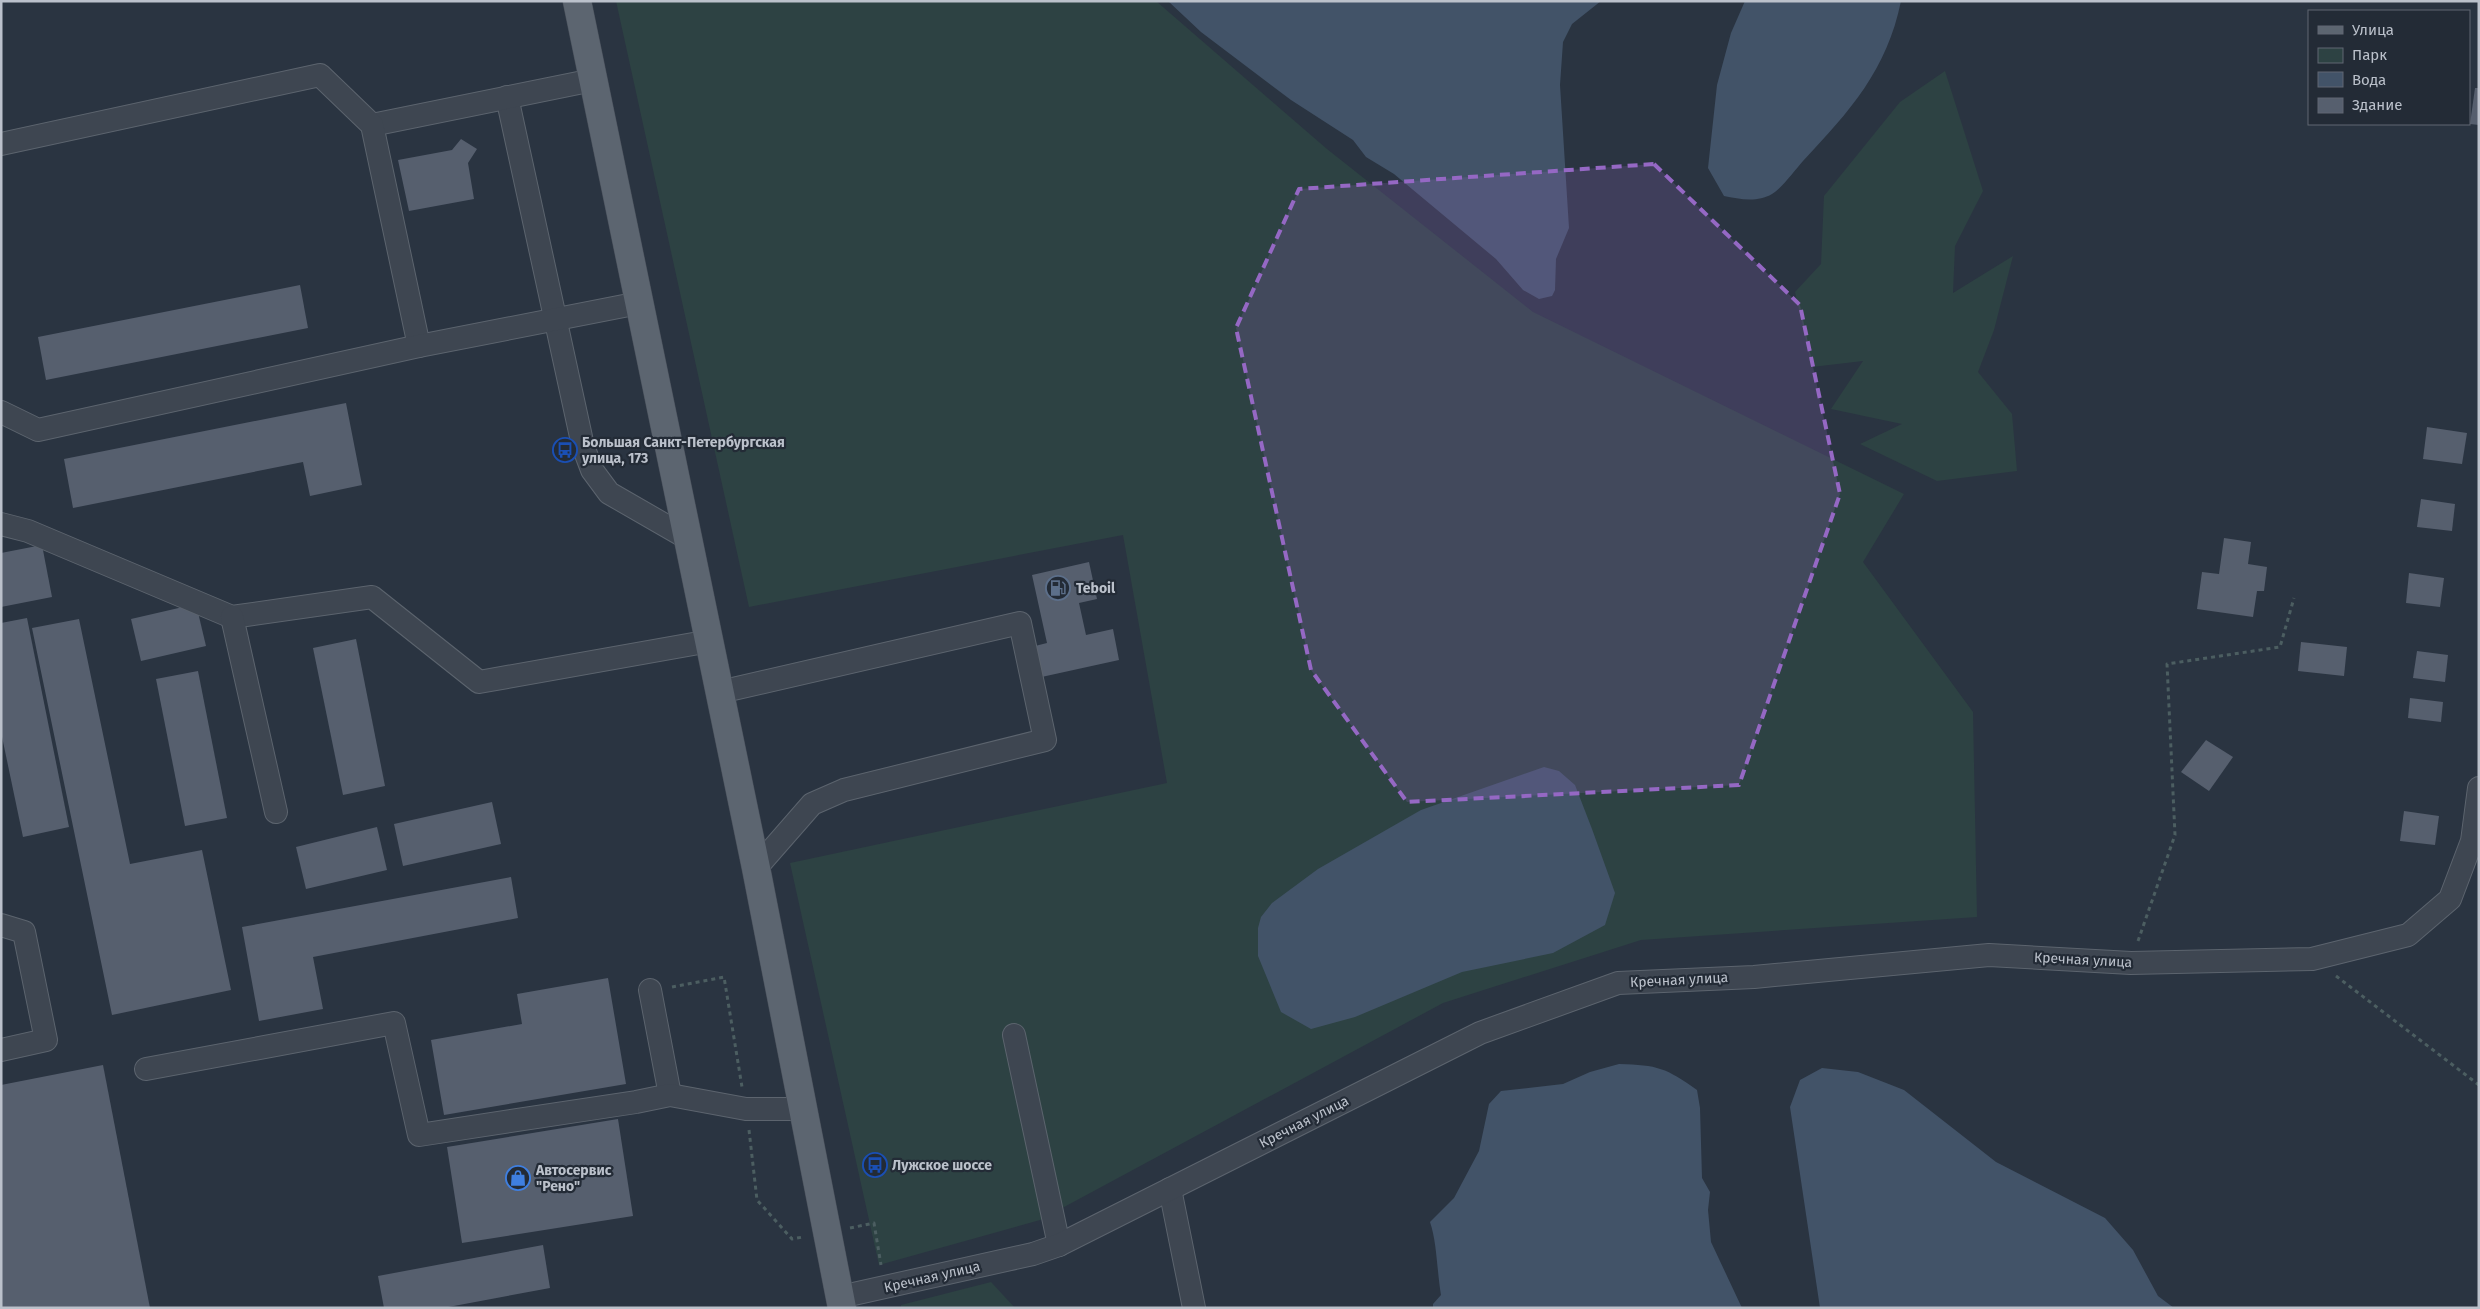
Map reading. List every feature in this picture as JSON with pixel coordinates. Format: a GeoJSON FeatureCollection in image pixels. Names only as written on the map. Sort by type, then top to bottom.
{"type":"FeatureCollection","features":[{"type":"Feature","properties":{"kind":"main road"},"geometry":{"type":"LineString","coordinates":[[577,1],[710,641],[841,1302]]}},
{"type":"Feature","properties":{"kind":"street"},"geometry":{"type":"LineString","coordinates":[[1,144],[320,75],[372,125],[418,346]]}},
{"type":"Feature","properties":{"kind":"street"},"geometry":{"type":"LineString","coordinates":[[372,125],[592,80]]}},
{"type":"Feature","properties":{"kind":"street"},"geometry":{"type":"LineString","coordinates":[[507,97],[583,446],[592,470],[609,493],[689,539]]}},
{"type":"Feature","properties":{"kind":"street"},"geometry":{"type":"LineString","coordinates":[[1,412],[38,430],[418,346],[639,303]]}},
{"type":"Feature","properties":{"kind":"street"},"geometry":{"type":"LineString","coordinates":[[1,524],[28,531],[232,617],[372,597],[479,682],[710,641]]}},
{"type":"Feature","properties":{"kind":"street"},"geometry":{"type":"LineString","coordinates":[[232,617],[276,812]]}},
{"type":"Feature","properties":{"kind":"street"},"geometry":{"type":"LineString","coordinates":[[720,692],[1020,623],[1045,740],[844,790],[812,804],[756,868]]}},
{"type":"Feature","properties":{"kind":"street","name":"Кречная улица"},"geometry":{"type":"LineString","coordinates":[[841,1302],[1033,1254],[1059,1245],[1480,1033],[1618,983],[1754,977],[1989,955],[2131,963],[2312,959],[2408,935],[2450,899],[2472,841],[2479,788]]}},
{"type":"Feature","properties":{"kind":"street"},"geometry":{"type":"LineString","coordinates":[[1,925],[24,932],[46,1040],[1,1050]]}},
{"type":"Feature","properties":{"kind":"street"},"geometry":{"type":"LineString","coordinates":[[650,990],[670,1095]]}},
{"type":"Feature","properties":{"kind":"street"},"geometry":{"type":"LineString","coordinates":[[146,1069],[394,1023],[419,1135],[636,1102],[670,1095],[746,1109],[804,1108]]}},
{"type":"Feature","properties":{"kind":"street"},"geometry":{"type":"LineString","coordinates":[[1014,1035],[1059,1245]]}},
{"type":"Feature","properties":{"kind":"street"},"geometry":{"type":"LineString","coordinates":[[1170,1189],[1194,1308]]}},
{"type":"Feature","properties":{"kind":"path"},"geometry":{"type":"LineString","coordinates":[[2131,963],[2175,835],[2167,664],[2280,647],[2294,598]]}},
{"type":"Feature","properties":{"kind":"path"},"geometry":{"type":"LineString","coordinates":[[2312,959],[2479,1085]]}},
{"type":"Feature","properties":{"kind":"highlighted area"},"geometry":{"type":"Polygon","coordinates":[[[1654,164],[1800,305],[1840,494],[1739,785],[1407,802],[1311,670],[1236,328],[1299,189],[1654,164]]]}},
{"type":"Feature","properties":{"kind":"green space"},"geometry":{"type":"Polygon","coordinates":[[[616,1],[1156,1],[1327,149],[1533,312],[1904,494],[1863,562],[1973,712],[1977,917],[1641,940],[1443,1003],[1040,1220],[879,1265],[790,863],[1167,783],[1123,535],[749,607],[616,1]]]}},
{"type":"Feature","properties":{"kind":"green space"},"geometry":{"type":"Polygon","coordinates":[[[1945,71],[1983,191],[1955,246],[1953,293],[2013,256],[1994,330],[1978,372],[2012,414],[2017,471],[1937,481],[1860,444],[1902,424],[1831,409],[1863,361],[1812,367],[1795,292],[1821,264],[1824,196],[1900,102],[1945,71]]]}},
{"type":"Feature","properties":{"kind":"green space"},"geometry":{"type":"Polygon","coordinates":[[[991,1282],[1015,1308],[901,1308],[901,1305],[991,1282]]]}},
{"type":"Feature","properties":{"kind":"water"},"geometry":{"type":"Polygon","coordinates":[[[1168,1],[1601,1],[1572,24],[1563,42],[1560,85],[1569,228],[1556,259],[1555,290],[1552,296],[1539,299],[1523,290],[1496,259],[1394,174],[1366,157],[1353,140],[1291,100],[1201,32],[1168,1]]]}},
{"type":"Feature","properties":{"kind":"water"},"geometry":{"type":"Polygon","coordinates":[[[1745,1],[1901,1],[1895,26],[1886,48],[1876,69],[1851,107],[1780,188],[1760,199],[1724,196],[1708,168],[1717,85],[1731,33],[1745,1]]]}},
{"type":"Feature","properties":{"kind":"water"},"geometry":{"type":"Polygon","coordinates":[[[1544,767],[1559,771],[1575,785],[1592,829],[1615,893],[1605,925],[1553,953],[1462,972],[1355,1017],[1311,1029],[1281,1012],[1258,956],[1258,928],[1261,917],[1272,903],[1318,869],[1421,810],[1544,767]]]}},
{"type":"Feature","properties":{"kind":"water"},"geometry":{"type":"Polygon","coordinates":[[[1619,1064],[1643,1065],[1661,1069],[1697,1090],[1700,1108],[1702,1178],[1710,1192],[1708,1210],[1711,1242],[1742,1308],[1433,1308],[1433,1304],[1441,1295],[1436,1248],[1430,1222],[1454,1198],[1479,1151],[1489,1104],[1501,1091],[1563,1084],[1590,1072],[1619,1064]]]}},
{"type":"Feature","properties":{"kind":"water"},"geometry":{"type":"Polygon","coordinates":[[[1822,1068],[1858,1072],[1904,1090],[1996,1162],[2105,1218],[2133,1250],[2158,1296],[2174,1308],[1820,1308],[1790,1107],[1800,1080],[1822,1068]]]}},
{"type":"Feature","properties":{"kind":"building"},"geometry":{"type":"Polygon","coordinates":[[[2475,88],[2479,88],[2479,125],[2470,124],[2475,88]]]}},
{"type":"Feature","properties":{"kind":"building"},"geometry":{"type":"Polygon","coordinates":[[[461,139],[477,149],[468,163],[474,199],[409,211],[398,160],[452,150],[461,139]]]}},
{"type":"Feature","properties":{"kind":"building"},"geometry":{"type":"Polygon","coordinates":[[[300,285],[308,328],[46,380],[38,337],[300,285]]]}},
{"type":"Feature","properties":{"kind":"building"},"geometry":{"type":"Polygon","coordinates":[[[346,403],[362,485],[310,496],[303,462],[73,508],[64,459],[346,403]]]}},
{"type":"Feature","properties":{"kind":"building"},"geometry":{"type":"Polygon","coordinates":[[[2427,427],[2467,433],[2462,464],[2423,459],[2427,427]]]}},
{"type":"Feature","properties":{"kind":"building"},"geometry":{"type":"Polygon","coordinates":[[[2421,499],[2455,504],[2452,531],[2417,527],[2421,499]]]}},
{"type":"Feature","properties":{"kind":"building"},"geometry":{"type":"Polygon","coordinates":[[[2224,538],[2251,542],[2248,564],[2267,567],[2264,591],[2257,591],[2253,617],[2197,609],[2202,572],[2219,574],[2224,538]]]}},
{"type":"Feature","properties":{"kind":"building"},"geometry":{"type":"Polygon","coordinates":[[[42,545],[52,597],[1,607],[1,553],[42,545]]]}},
{"type":"Feature","properties":{"kind":"building"},"geometry":{"type":"Polygon","coordinates":[[[1089,562],[1097,599],[1079,603],[1086,635],[1113,629],[1119,660],[1037,678],[1031,647],[1047,643],[1032,575],[1089,562]]]}},
{"type":"Feature","properties":{"kind":"building"},"geometry":{"type":"Polygon","coordinates":[[[2409,573],[2444,578],[2440,607],[2406,603],[2409,573]]]}},
{"type":"Feature","properties":{"kind":"building"},"geometry":{"type":"Polygon","coordinates":[[[196,604],[206,646],[141,661],[131,619],[196,604]]]}},
{"type":"Feature","properties":{"kind":"building"},"geometry":{"type":"Polygon","coordinates":[[[27,618],[69,827],[23,837],[1,732],[1,623],[27,618]]]}},
{"type":"Feature","properties":{"kind":"building"},"geometry":{"type":"Polygon","coordinates":[[[79,619],[130,864],[202,850],[231,990],[112,1015],[32,628],[79,619]]]}},
{"type":"Feature","properties":{"kind":"building"},"geometry":{"type":"Polygon","coordinates":[[[356,639],[385,786],[343,795],[313,648],[356,639]]]}},
{"type":"Feature","properties":{"kind":"building"},"geometry":{"type":"Polygon","coordinates":[[[2301,642],[2347,647],[2344,676],[2298,671],[2301,642]]]}},
{"type":"Feature","properties":{"kind":"building"},"geometry":{"type":"Polygon","coordinates":[[[2417,651],[2448,655],[2445,682],[2413,678],[2417,651]]]}},
{"type":"Feature","properties":{"kind":"building"},"geometry":{"type":"Polygon","coordinates":[[[198,671],[227,818],[185,826],[156,679],[198,671]]]}},
{"type":"Feature","properties":{"kind":"building"},"geometry":{"type":"Polygon","coordinates":[[[2410,698],[2443,702],[2441,722],[2408,718],[2410,698]]]}},
{"type":"Feature","properties":{"kind":"building"},"geometry":{"type":"Polygon","coordinates":[[[2206,740],[2233,757],[2209,791],[2181,772],[2206,740]]]}},
{"type":"Feature","properties":{"kind":"building"},"geometry":{"type":"Polygon","coordinates":[[[492,802],[501,844],[403,866],[394,824],[492,802]]]}},
{"type":"Feature","properties":{"kind":"building"},"geometry":{"type":"Polygon","coordinates":[[[2404,811],[2439,816],[2435,845],[2400,841],[2404,811]]]}},
{"type":"Feature","properties":{"kind":"building"},"geometry":{"type":"Polygon","coordinates":[[[377,827],[387,870],[306,889],[296,847],[377,827]]]}},
{"type":"Feature","properties":{"kind":"building"},"geometry":{"type":"Polygon","coordinates":[[[511,877],[518,918],[313,957],[323,1009],[259,1021],[242,927],[511,877]]]}},
{"type":"Feature","properties":{"kind":"building"},"geometry":{"type":"Polygon","coordinates":[[[608,978],[626,1084],[444,1115],[431,1040],[522,1024],[517,994],[608,978]]]}},
{"type":"Feature","properties":{"kind":"building"},"geometry":{"type":"Polygon","coordinates":[[[103,1065],[150,1308],[1,1308],[1,1085],[103,1065]]]}},
{"type":"Feature","properties":{"kind":"building"},"geometry":{"type":"Polygon","coordinates":[[[618,1119],[633,1216],[462,1243],[447,1147],[618,1119]]]}},
{"type":"Feature","properties":{"kind":"building"},"geometry":{"type":"Polygon","coordinates":[[[543,1245],[550,1288],[443,1308],[384,1308],[378,1276],[543,1245]]]}},
{"type":"Feature","properties":{"kind":"place","name":"Большая Санкт-Петербургская улица, 173"},"geometry":{"type":"Point","coordinates":[565,450]}},
{"type":"Feature","properties":{"kind":"place","name":"Teboil"},"geometry":{"type":"Point","coordinates":[1058,588]}},
{"type":"Feature","properties":{"kind":"place","name":"Лужское шоссе"},"geometry":{"type":"Point","coordinates":[875,1165]}},
{"type":"Feature","properties":{"kind":"place","name":"Автосервис \"Рено\""},"geometry":{"type":"Point","coordinates":[518,1178]}}]}
